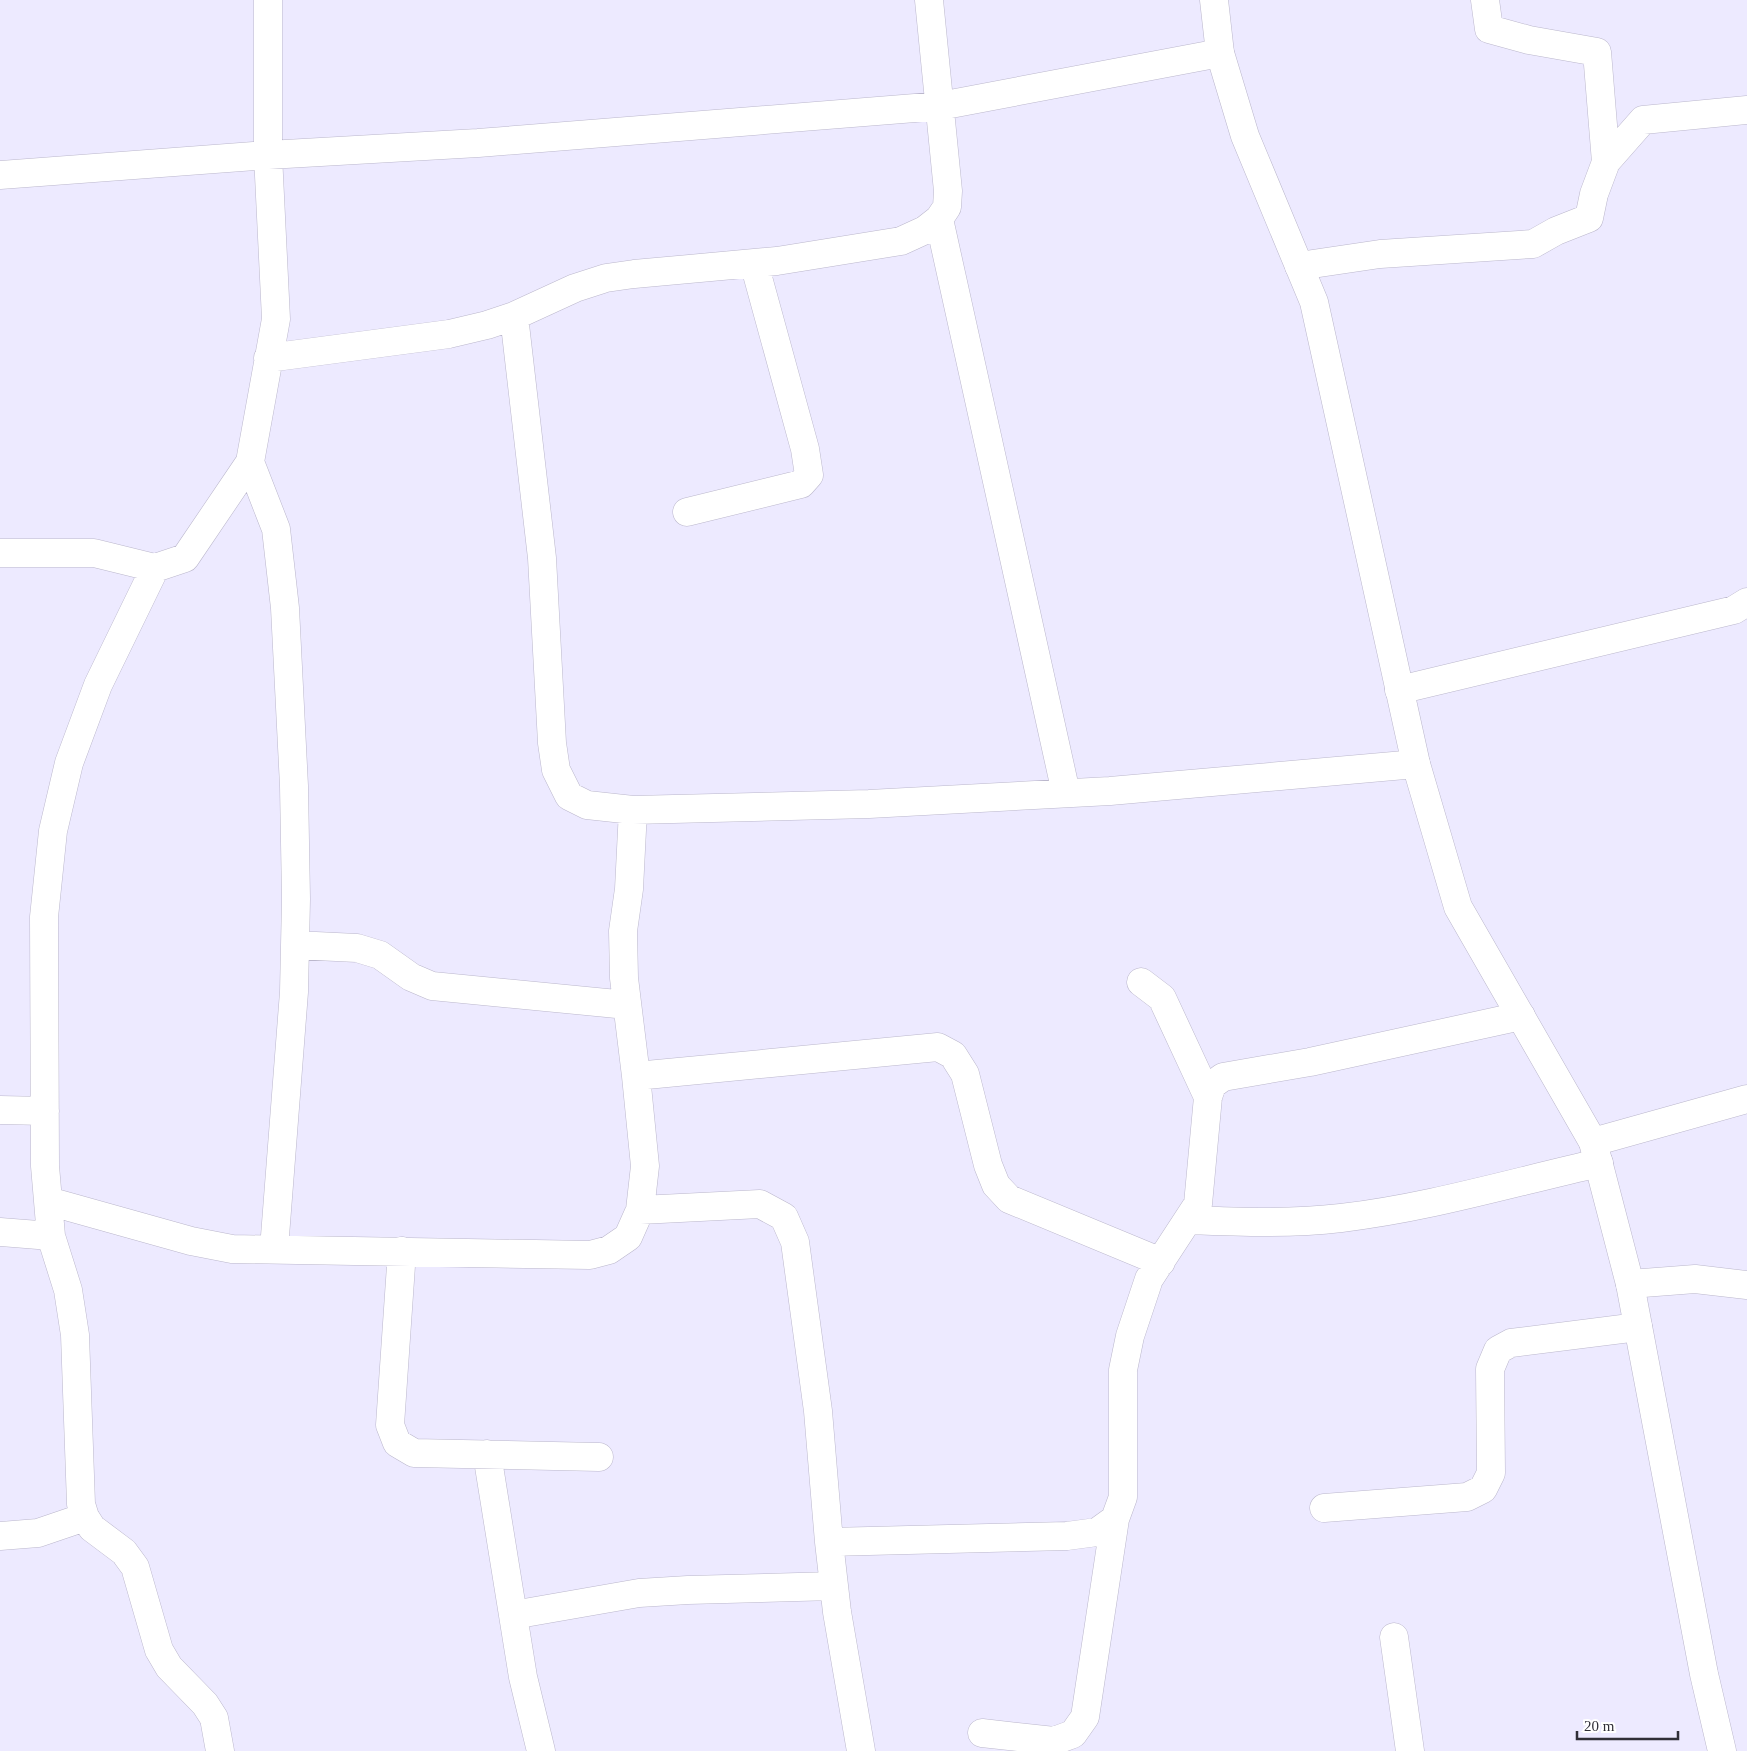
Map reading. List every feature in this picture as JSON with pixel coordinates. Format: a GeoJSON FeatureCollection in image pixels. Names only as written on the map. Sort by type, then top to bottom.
{"type":"FeatureCollection","features":[{"type":"Feature","properties":{"kind":"street"},"geometry":{"type":"LineString","coordinates":[[0,553],[94,553],[155,568],[185,558],[250,462],[276,319],[268,155],[268,0]]}},
{"type":"Feature","properties":{"kind":"street"},"geometry":{"type":"LineString","coordinates":[[268,358],[449,334],[514,316],[575,288],[606,278],[754,263],[902,241],[925,230],[939,219],[948,207],[929,0]]}},
{"type":"Feature","properties":{"kind":"street"},"geometry":{"type":"LineString","coordinates":[[1214,0],[1220,53],[1245,136],[1314,302],[1416,764],[1458,907],[1596,1152],[1630,1284],[1704,1674],[1722,1751]]}},
{"type":"Feature","properties":{"kind":"street"},"geometry":{"type":"LineString","coordinates":[[1485,0],[1489,29],[1529,40],[1598,52],[1606,162]]}},
{"type":"Feature","properties":{"kind":"street"},"geometry":{"type":"LineString","coordinates":[[0,175],[268,155],[478,143],[940,106],[1220,53]]}},
{"type":"Feature","properties":{"kind":"street"},"geometry":{"type":"LineString","coordinates":[[1299,266],[1380,254],[1533,244],[1589,218],[1594,194],[1606,162],[1643,120],[1747,110]]}},
{"type":"Feature","properties":{"kind":"street"},"geometry":{"type":"LineString","coordinates":[[939,219],[1066,793]]}},
{"type":"Feature","properties":{"kind":"street"},"geometry":{"type":"LineString","coordinates":[[686,512],[801,484],[808,475],[806,449],[754,263]]}},
{"type":"Feature","properties":{"kind":"street"},"geometry":{"type":"LineString","coordinates":[[514,316],[542,558],[552,743],[556,770],[569,796],[587,805],[633,810],[869,804],[1120,790],[1416,764]]}},
{"type":"Feature","properties":{"kind":"street"},"geometry":{"type":"LineString","coordinates":[[250,462],[276,529],[285,608],[294,786],[296,899],[294,992],[274,1249]]}},
{"type":"Feature","properties":{"kind":"street"},"geometry":{"type":"LineString","coordinates":[[155,568],[98,685],[69,763],[53,831],[44,917],[45,1166],[51,1236],[68,1290],[75,1335],[81,1504],[85,1517],[92,1528],[124,1552],[135,1567],[159,1650],[169,1667],[205,1704],[214,1718],[220,1751]]}},
{"type":"Feature","properties":{"kind":"street"},"geometry":{"type":"LineString","coordinates":[[1399,690],[1734,610],[1747,602]]}},
{"type":"Feature","properties":{"kind":"street"},"geometry":{"type":"LineString","coordinates":[[48,1201],[191,1241],[232,1249],[590,1255],[609,1250],[628,1236],[640,1210],[645,1166],[624,978],[623,931],[629,889],[633,810]]}},
{"type":"Feature","properties":{"kind":"street"},"geometry":{"type":"LineString","coordinates":[[295,945],[357,948],[380,955],[411,977],[432,986],[627,1005]]}},
{"type":"Feature","properties":{"kind":"street"},"geometry":{"type":"LineString","coordinates":[[1141,982],[1162,998],[1208,1097]]}},
{"type":"Feature","properties":{"kind":"street"},"geometry":{"type":"LineString","coordinates":[[982,1733],[1054,1741],[1073,1734],[1085,1717],[1115,1519],[1122,1498],[1123,1370],[1130,1336],[1149,1279],[1198,1204],[1208,1097],[1212,1085],[1223,1077],[1310,1062],[1521,1016]]}},
{"type":"Feature","properties":{"kind":"street"},"geometry":{"type":"LineString","coordinates":[[636,1076],[938,1047],[954,1055],[965,1074],[988,1165],[996,1185],[1009,1199],[1160,1262]]}},
{"type":"Feature","properties":{"kind":"street"},"geometry":{"type":"LineString","coordinates":[[1189,1220],[1266,1222],[1340,1218],[1397,1210],[1596,1152],[1747,1099]]}},
{"type":"Feature","properties":{"kind":"street"},"geometry":{"type":"LineString","coordinates":[[0,1110],[45,1112]]}},
{"type":"Feature","properties":{"kind":"street"},"geometry":{"type":"LineString","coordinates":[[640,1210],[760,1204],[784,1217],[795,1242],[818,1411],[837,1612],[861,1751]]}},
{"type":"Feature","properties":{"kind":"street"},"geometry":{"type":"LineString","coordinates":[[0,1232],[51,1236]]}},
{"type":"Feature","properties":{"kind":"street"},"geometry":{"type":"LineString","coordinates":[[402,1252],[390,1425],[397,1443],[414,1453],[599,1457]]}},
{"type":"Feature","properties":{"kind":"street"},"geometry":{"type":"LineString","coordinates":[[1630,1284],[1695,1280],[1747,1285]]}},
{"type":"Feature","properties":{"kind":"street"},"geometry":{"type":"LineString","coordinates":[[1324,1508],[1467,1497],[1483,1489],[1491,1473],[1490,1369],[1498,1350],[1511,1344],[1638,1326]]}},
{"type":"Feature","properties":{"kind":"street"},"geometry":{"type":"LineString","coordinates":[[487,1454],[530,1711],[541,1751]]}},
{"type":"Feature","properties":{"kind":"street"},"geometry":{"type":"LineString","coordinates":[[0,1536],[38,1533],[85,1517]]}},
{"type":"Feature","properties":{"kind":"street"},"geometry":{"type":"LineString","coordinates":[[829,1542],[1067,1536],[1097,1532],[1115,1519]]}},
{"type":"Feature","properties":{"kind":"street"},"geometry":{"type":"LineString","coordinates":[[513,1614],[639,1593],[834,1586]]}},
{"type":"Feature","properties":{"kind":"street"},"geometry":{"type":"LineString","coordinates":[[1394,1637],[1410,1751]]}}]}
